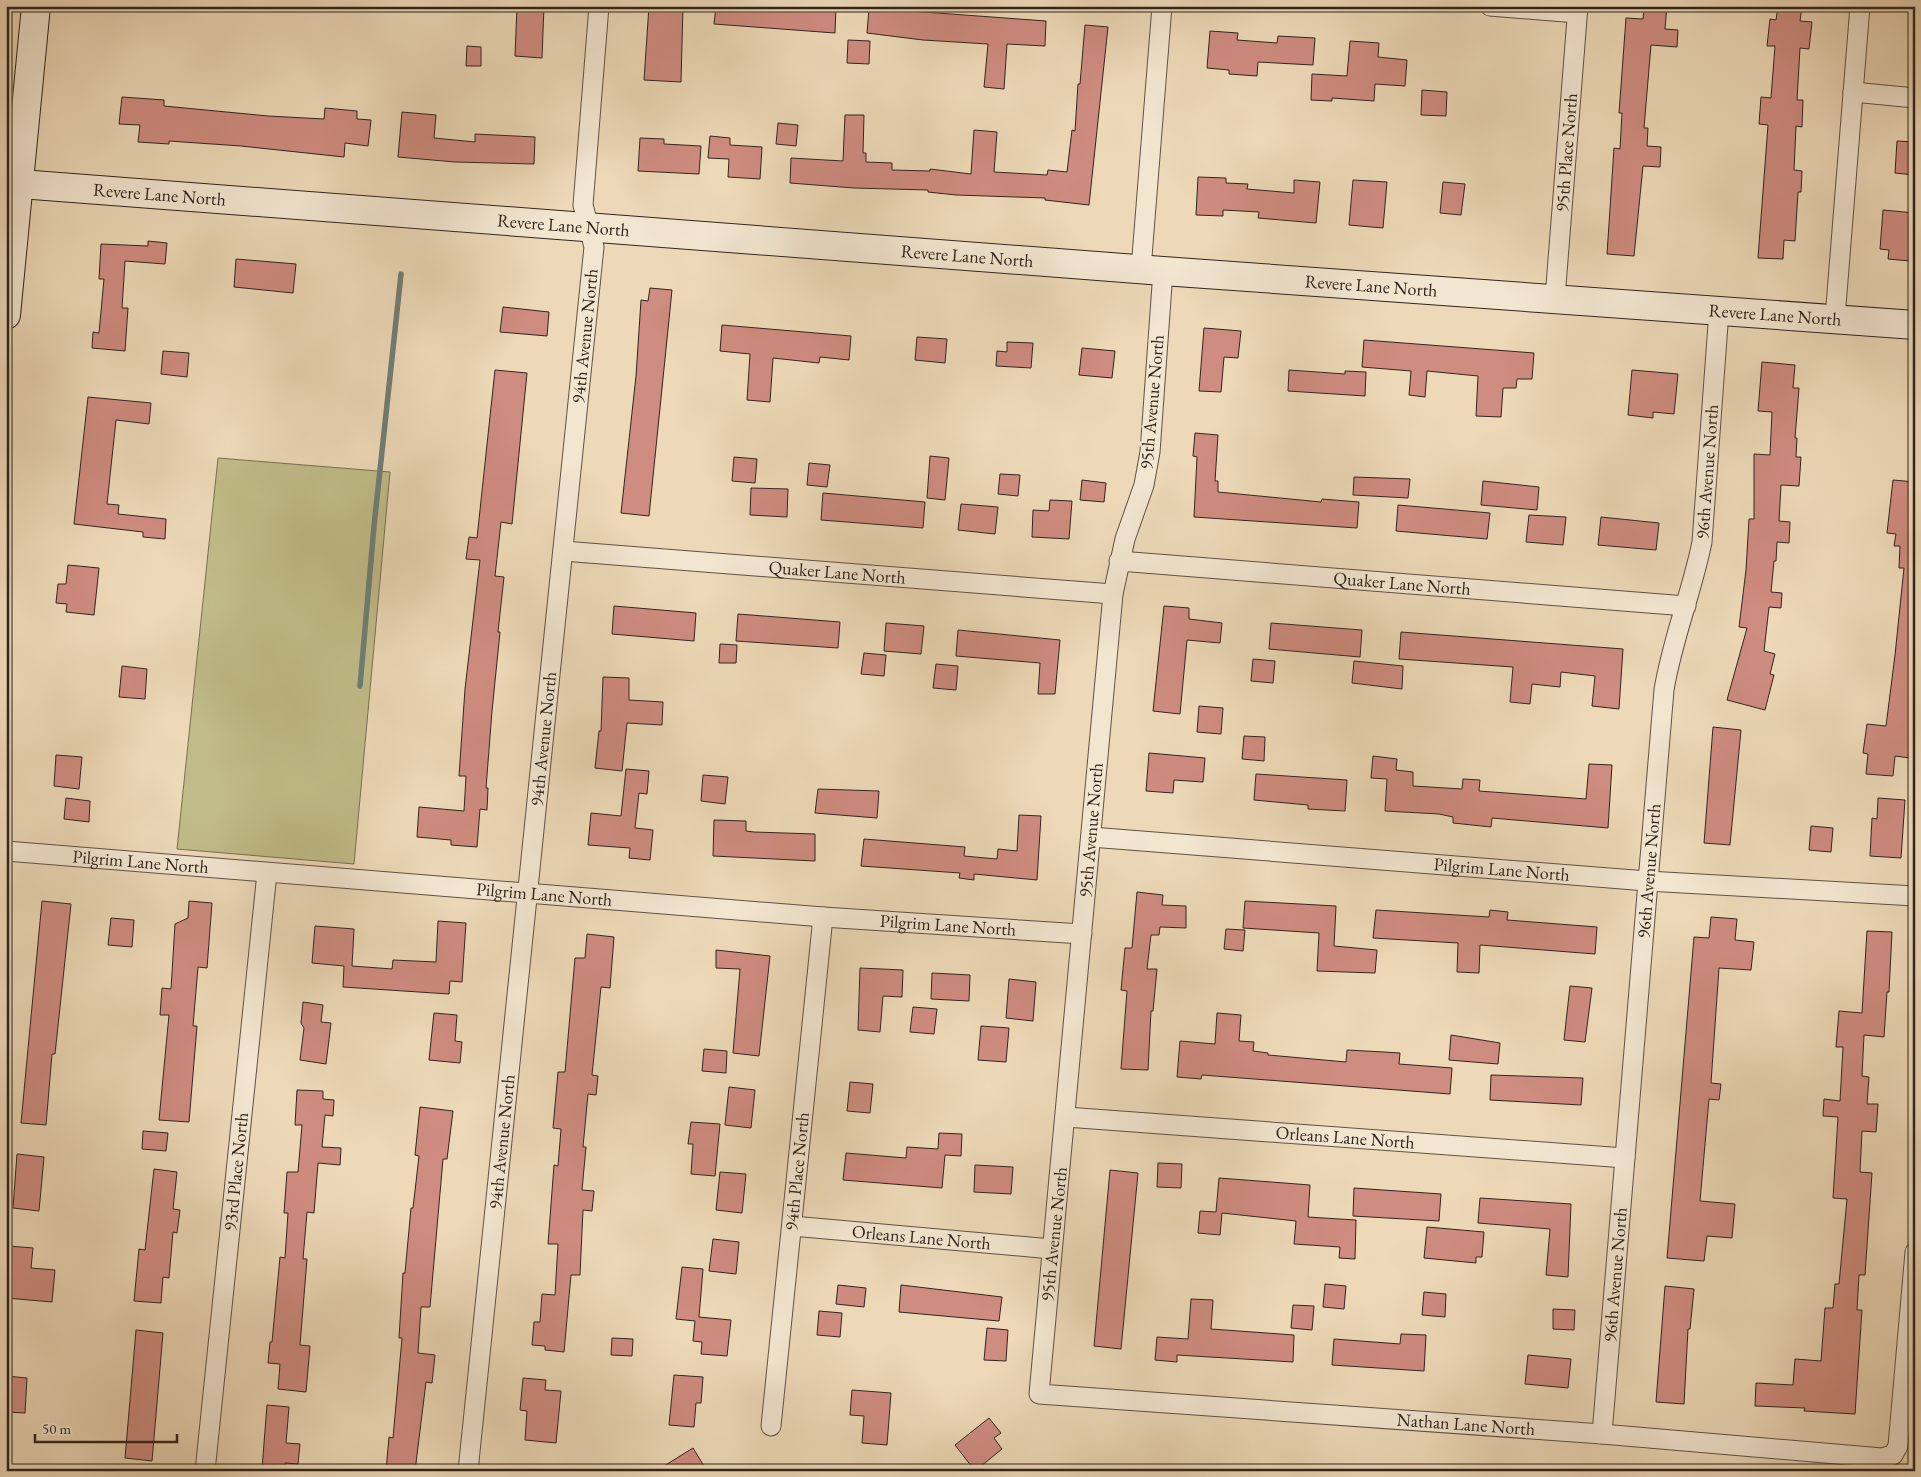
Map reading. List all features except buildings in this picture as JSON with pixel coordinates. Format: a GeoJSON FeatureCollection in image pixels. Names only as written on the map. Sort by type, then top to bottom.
{"type":"FeatureCollection","features":[{"type":"Feature","properties":{"kind":"street"},"geometry":{"type":"LineString","coordinates":[[6,315],[36,6]]}},
{"type":"Feature","properties":{"kind":"street","name":"94th Avenue North"},"geometry":{"type":"LineString","coordinates":[[468,1471],[594,247],[582,205],[599,6]]}},
{"type":"Feature","properties":{"kind":"street","name":"95th Avenue North"},"geometry":{"type":"LineString","coordinates":[[1039,1394],[1113,594],[1119,561],[1144,486],[1150,452],[1152,270],[1162,6]]}},
{"type":"Feature","properties":{"kind":"street"},"geometry":{"type":"LineString","coordinates":[[1490,6],[1577,10]]}},
{"type":"Feature","properties":{"kind":"street"},"geometry":{"type":"LineString","coordinates":[[1835,318],[1860,6]]}},
{"type":"Feature","properties":{"kind":"street","name":"95th Place North"},"geometry":{"type":"LineString","coordinates":[[1555,298],[1577,10]]}},
{"type":"Feature","properties":{"kind":"street"},"geometry":{"type":"LineString","coordinates":[[1853,92],[1915,98]]}},
{"type":"Feature","properties":{"kind":"street","name":"Revere Lane North"},"geometry":{"type":"LineString","coordinates":[[20,184],[1152,270],[1915,325]]}},
{"type":"Feature","properties":{"kind":"street","name":"96th Avenue North"},"geometry":{"type":"LineString","coordinates":[[1602,1434],[1664,690],[1674,639],[1686,606],[1702,542],[1719,311]]}},
{"type":"Feature","properties":{"kind":"street","name":"Quaker Lane North"},"geometry":{"type":"LineString","coordinates":[[563,550],[1113,594]]}},
{"type":"Feature","properties":{"kind":"street","name":"Quaker Lane North"},"geometry":{"type":"LineString","coordinates":[[1119,561],[1686,606]]}},
{"type":"Feature","properties":{"kind":"street","name":"Pilgrim Lane North"},"geometry":{"type":"LineString","coordinates":[[1091,837],[1647,882],[1915,896]]}},
{"type":"Feature","properties":{"kind":"street","name":"Pilgrim Lane North"},"geometry":{"type":"LineString","coordinates":[[6,851],[823,916],[1082,934]]}},
{"type":"Feature","properties":{"kind":"street","name":"93rd Place North"},"geometry":{"type":"LineString","coordinates":[[205,1471],[268,873]]}},
{"type":"Feature","properties":{"kind":"street","name":"94th Place North"},"geometry":{"type":"LineString","coordinates":[[771,1426],[823,916]]}},
{"type":"Feature","properties":{"kind":"street","name":"Orleans Lane North"},"geometry":{"type":"LineString","coordinates":[[1066,1117],[1625,1158]]}},
{"type":"Feature","properties":{"kind":"street","name":"Orleans Lane North"},"geometry":{"type":"LineString","coordinates":[[792,1226],[1052,1249]]}},
{"type":"Feature","properties":{"kind":"street","name":"Nathan Lane North"},"geometry":{"type":"LineString","coordinates":[[1039,1394],[1602,1434],[1882,1458],[1893,1455],[1898,1446],[1915,1252]]}},
{"type":"Feature","properties":{"kind":"shaded area"},"geometry":{"type":"Polygon","coordinates":[[[218,458],[390,472],[354,864],[177,849],[218,458]]]}},
{"type":"Feature","properties":{"kind":"waterway"},"geometry":{"type":"LineString","coordinates":[[360,686],[374,526],[401,274]]}}]}
